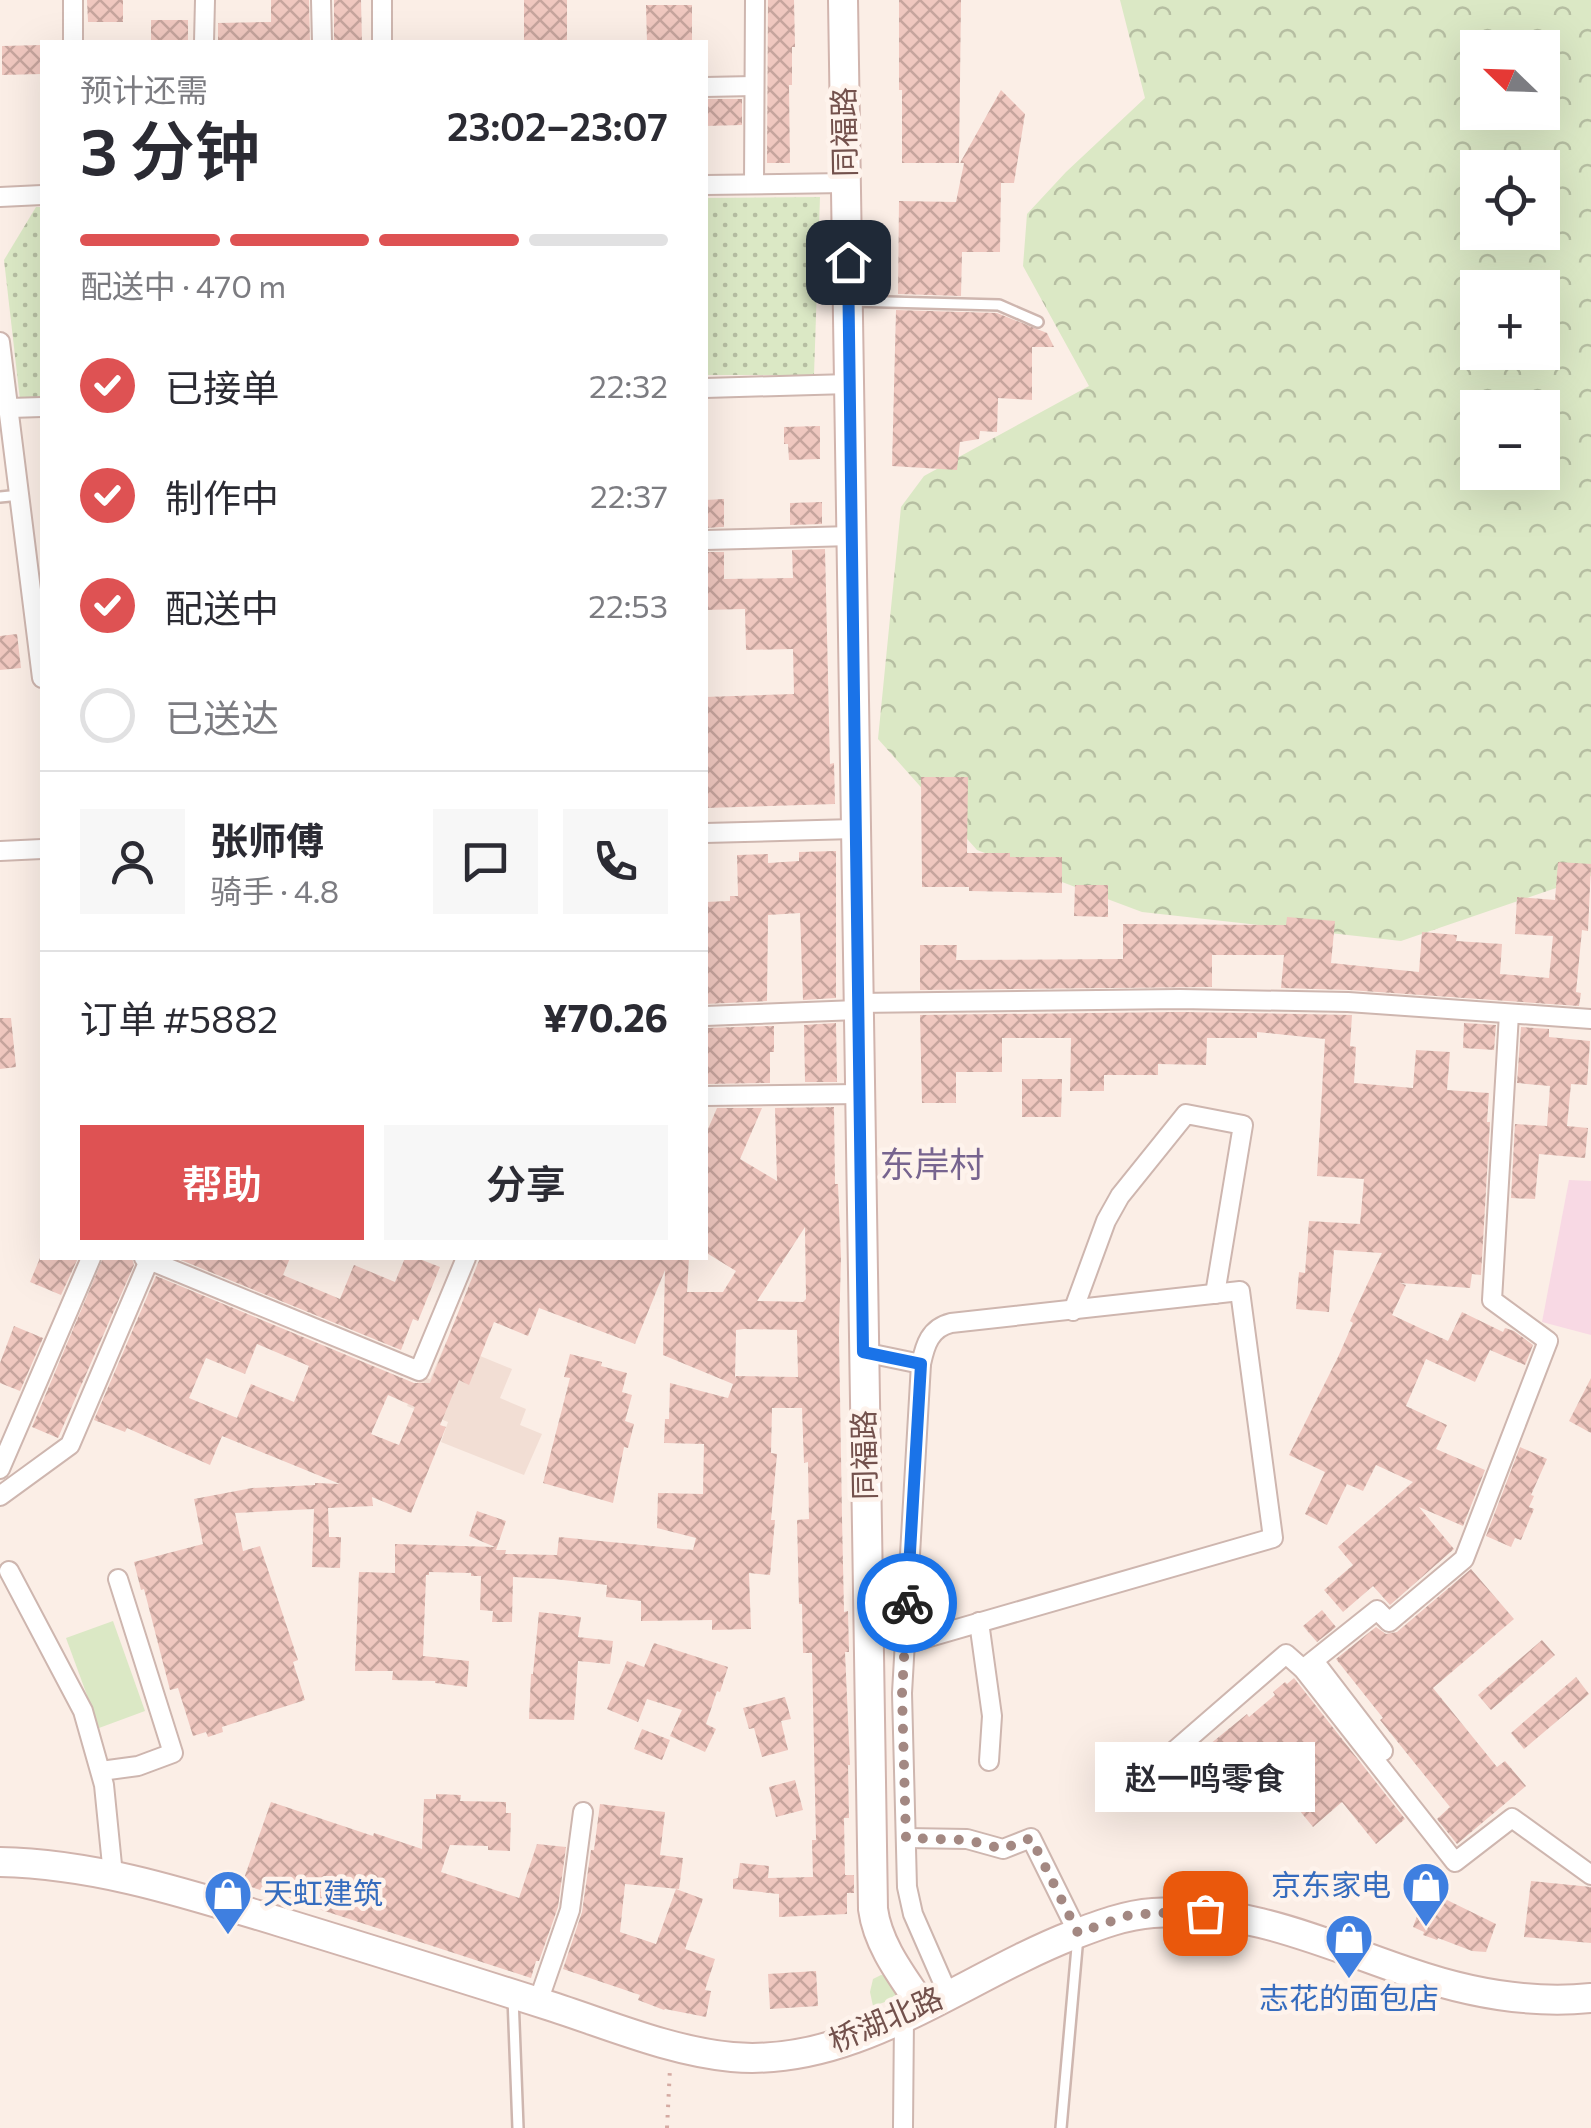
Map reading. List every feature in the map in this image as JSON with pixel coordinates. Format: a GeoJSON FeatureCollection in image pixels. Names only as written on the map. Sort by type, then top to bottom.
{"type":"FeatureCollection","features":[{"type":"Feature","properties":{"kind":"street"},"geometry":{"type":"LineString","coordinates":[[73,0],[73,40]]}},
{"type":"Feature","properties":{"kind":"street"},"geometry":{"type":"LineString","coordinates":[[204,40],[205,0]]}},
{"type":"Feature","properties":{"kind":"street"},"geometry":{"type":"LineString","coordinates":[[322,0],[322,40]]}},
{"type":"Feature","properties":{"kind":"street"},"geometry":{"type":"LineString","coordinates":[[382,0],[382,40]]}},
{"type":"Feature","properties":{"kind":"street"},"geometry":{"type":"LineString","coordinates":[[754,184],[755,0]]}},
{"type":"Feature","properties":{"kind":"street","name":"同福路"},"geometry":{"type":"LineString","coordinates":[[843,0],[873,1909],[878,1934],[925,2006]]}},
{"type":"Feature","properties":{"kind":"street"},"geometry":{"type":"LineString","coordinates":[[708,87],[754,86]]}},
{"type":"Feature","properties":{"kind":"street"},"geometry":{"type":"LineString","coordinates":[[708,185],[846,183]]}},
{"type":"Feature","properties":{"kind":"street"},"geometry":{"type":"LineString","coordinates":[[0,197],[40,195]]}},
{"type":"Feature","properties":{"kind":"street"},"geometry":{"type":"LineString","coordinates":[[0,342],[40,661]]}},
{"type":"Feature","properties":{"kind":"street"},"geometry":{"type":"LineString","coordinates":[[708,388],[849,384]]}},
{"type":"Feature","properties":{"kind":"street"},"geometry":{"type":"LineString","coordinates":[[6,401],[40,407]]}},
{"type":"Feature","properties":{"kind":"street"},"geometry":{"type":"LineString","coordinates":[[708,540],[851,536]]}},
{"type":"Feature","properties":{"kind":"street"},"geometry":{"type":"LineString","coordinates":[[708,832],[854,829]]}},
{"type":"Feature","properties":{"kind":"street"},"geometry":{"type":"LineString","coordinates":[[0,851],[40,849]]}},
{"type":"Feature","properties":{"kind":"street"},"geometry":{"type":"LineString","coordinates":[[708,1016],[857,1006],[1180,999],[1348,1002],[1591,1020]]}},
{"type":"Feature","properties":{"kind":"street"},"geometry":{"type":"LineString","coordinates":[[1309,1665],[1378,1610],[1390,1622],[1464,1559],[1548,1341],[1492,1300],[1510,1014]]}},
{"type":"Feature","properties":{"kind":"street"},"geometry":{"type":"LineString","coordinates":[[708,1096],[859,1094]]}},
{"type":"Feature","properties":{"kind":"street"},"geometry":{"type":"LineString","coordinates":[[1074,1310],[1106,1220],[1120,1196],[1186,1114],[1243,1124],[1215,1294]]}},
{"type":"Feature","properties":{"kind":"street"},"geometry":{"type":"LineString","coordinates":[[0,1470],[90,1260]]}},
{"type":"Feature","properties":{"kind":"street"},"geometry":{"type":"LineString","coordinates":[[0,1496],[70,1446],[147,1260]]}},
{"type":"Feature","properties":{"kind":"street"},"geometry":{"type":"LineString","coordinates":[[153,1260],[418,1370],[465,1260]]}},
{"type":"Feature","properties":{"kind":"street"},"geometry":{"type":"LineString","coordinates":[[903,2128],[925,2006],[909,1901],[902,1694],[921,1364],[925,1346],[941,1326],[1240,1291],[1274,1538],[905,1644]]}},
{"type":"Feature","properties":{"kind":"street"},"geometry":{"type":"LineString","coordinates":[[863,1352],[921,1364]]}},
{"type":"Feature","properties":{"kind":"street"},"geometry":{"type":"LineString","coordinates":[[10,1571],[84,1711],[101,1771],[113,1875]]}},
{"type":"Feature","properties":{"kind":"street"},"geometry":{"type":"LineString","coordinates":[[101,1771],[138,1766],[173,1753],[118,1579]]}},
{"type":"Feature","properties":{"kind":"street"},"geometry":{"type":"LineString","coordinates":[[978,1622],[992,1716],[989,1762]]}},
{"type":"Feature","properties":{"kind":"street"},"geometry":{"type":"LineString","coordinates":[[1136,1791],[1174,1752],[1286,1654],[1309,1665],[1455,1862],[1512,1818],[1591,1875]]}},
{"type":"Feature","properties":{"kind":"street"},"geometry":{"type":"LineString","coordinates":[[526,1998],[570,1910],[583,1812]]}},
{"type":"Feature","properties":{"kind":"street"},"geometry":{"type":"LineString","coordinates":[[906,1838],[967,1840],[1003,1849],[1031,1838],[1078,1933]]}},
{"type":"Feature","properties":{"kind":"street","name":"桥湖北路"},"geometry":{"type":"LineString","coordinates":[[0,1862],[82,1869],[195,1896],[526,1998],[671,2056],[798,2055],[858,2039],[1048,1945],[1126,1916],[1154,1913],[1205,1913],[1258,1920],[1464,1988],[1517,1998],[1591,1998]]}},
{"type":"Feature","properties":{"kind":"lane"},"geometry":{"type":"LineString","coordinates":[[848,301],[999,305],[1038,322]]}},
{"type":"Feature","properties":{"kind":"lane"},"geometry":{"type":"LineString","coordinates":[[0,497],[20,495]]}},
{"type":"Feature","properties":{"kind":"lane"},"geometry":{"type":"LineString","coordinates":[[1060,2128],[1078,1933]]}},
{"type":"Feature","properties":{"kind":"lane"},"geometry":{"type":"LineString","coordinates":[[518,2128],[526,1998]]}},
{"type":"Feature","properties":{"kind":"path"},"geometry":{"type":"LineString","coordinates":[[667,2128],[671,2056]]}},
{"type":"Feature","properties":{"kind":"shaded area"},"geometry":{"type":"Polygon","coordinates":[[[1569,1180],[1591,1181],[1591,1335],[1542,1322],[1569,1180]]]}},
{"type":"Feature","properties":{"kind":"shaded area"},"geometry":{"type":"Polygon","coordinates":[[[446,1342],[512,1369],[500,1398],[526,1409],[520,1425],[542,1434],[524,1475],[441,1442],[448,1422],[407,1406],[420,1376],[430,1379],[446,1342]]]}},
{"type":"Feature","properties":{"kind":"green space"},"geometry":{"type":"Polygon","coordinates":[[[1120,0],[1591,0],[1591,876],[1401,941],[1142,912],[977,850],[878,739],[901,507],[924,476],[1089,386],[1023,266],[1027,214],[1145,98],[1120,0]]]}},
{"type":"Feature","properties":{"kind":"green space"},"geometry":{"type":"Polygon","coordinates":[[[820,197],[814,375],[708,375],[708,198],[820,197]]]}},
{"type":"Feature","properties":{"kind":"green space"},"geometry":{"type":"Polygon","coordinates":[[[36,207],[40,207],[40,400],[20,400],[4,260],[36,207]]]}},
{"type":"Feature","properties":{"kind":"green space"},"geometry":{"type":"Polygon","coordinates":[[[113,1621],[145,1711],[99,1728],[66,1638],[113,1621]]]}},
{"type":"Feature","properties":{"kind":"green space"},"geometry":{"type":"Polygon","coordinates":[[[889,1976],[900,1997],[873,2006],[873,1979],[889,1976]]]}},
{"type":"Feature","properties":{"kind":"building"},"geometry":{"type":"Polygon","coordinates":[[[87,0],[123,0],[123,22],[88,22],[87,0]]]}},
{"type":"Feature","properties":{"kind":"building"},"geometry":{"type":"Polygon","coordinates":[[[271,0],[309,0],[310,40],[218,40],[218,23],[271,22],[271,0]]]}},
{"type":"Feature","properties":{"kind":"building"},"geometry":{"type":"Polygon","coordinates":[[[334,0],[361,0],[362,40],[334,40],[334,0]]]}},
{"type":"Feature","properties":{"kind":"building"},"geometry":{"type":"Polygon","coordinates":[[[524,0],[567,0],[567,40],[524,40],[524,0]]]}},
{"type":"Feature","properties":{"kind":"building"},"geometry":{"type":"Polygon","coordinates":[[[768,0],[794,0],[790,163],[767,163],[768,0]]]}},
{"type":"Feature","properties":{"kind":"building"},"geometry":{"type":"Polygon","coordinates":[[[899,0],[961,0],[959,163],[902,163],[899,0]]]}},
{"type":"Feature","properties":{"kind":"building"},"geometry":{"type":"Polygon","coordinates":[[[646,5],[692,5],[692,40],[647,40],[646,5]]]}},
{"type":"Feature","properties":{"kind":"building"},"geometry":{"type":"Polygon","coordinates":[[[151,20],[188,20],[188,40],[151,40],[151,20]]]}},
{"type":"Feature","properties":{"kind":"building"},"geometry":{"type":"Polygon","coordinates":[[[40,45],[40,74],[2,75],[2,46],[40,45]]]}},
{"type":"Feature","properties":{"kind":"building"},"geometry":{"type":"Polygon","coordinates":[[[1001,90],[1025,114],[1014,183],[1001,183],[1000,252],[962,252],[961,296],[898,294],[899,201],[956,202],[964,163],[960,163],[1001,90]]]}},
{"type":"Feature","properties":{"kind":"building"},"geometry":{"type":"Polygon","coordinates":[[[708,99],[742,99],[742,125],[708,126],[708,99]]]}},
{"type":"Feature","properties":{"kind":"building"},"geometry":{"type":"Polygon","coordinates":[[[896,310],[997,313],[1047,333],[1054,347],[1032,347],[1032,400],[998,398],[997,432],[980,431],[979,439],[960,442],[957,470],[892,466],[896,310]]]}},
{"type":"Feature","properties":{"kind":"building"},"geometry":{"type":"Polygon","coordinates":[[[820,426],[820,459],[789,460],[784,427],[820,426]]]}},
{"type":"Feature","properties":{"kind":"building"},"geometry":{"type":"Polygon","coordinates":[[[724,499],[724,527],[708,528],[708,500],[724,499]]]}},
{"type":"Feature","properties":{"kind":"building"},"geometry":{"type":"Polygon","coordinates":[[[822,502],[822,524],[790,525],[790,503],[822,502]]]}},
{"type":"Feature","properties":{"kind":"building"},"geometry":{"type":"Polygon","coordinates":[[[825,549],[830,764],[834,763],[835,804],[708,808],[708,697],[794,694],[793,649],[746,650],[745,609],[708,610],[708,552],[724,552],[724,579],[793,578],[792,550],[825,549]]]}},
{"type":"Feature","properties":{"kind":"building"},"geometry":{"type":"Polygon","coordinates":[[[17,634],[21,668],[0,670],[0,636],[17,634]]]}},
{"type":"Feature","properties":{"kind":"building"},"geometry":{"type":"Polygon","coordinates":[[[921,777],[968,777],[967,853],[1062,857],[1062,893],[922,887],[921,777]]]}},
{"type":"Feature","properties":{"kind":"building"},"geometry":{"type":"Polygon","coordinates":[[[836,851],[836,998],[803,1000],[800,913],[768,915],[767,1001],[708,1004],[708,902],[730,901],[730,896],[738,896],[737,855],[768,854],[768,863],[799,861],[799,852],[836,851]]]}},
{"type":"Feature","properties":{"kind":"building"},"geometry":{"type":"Polygon","coordinates":[[[1558,862],[1591,864],[1588,931],[1582,930],[1576,992],[1581,993],[1579,1006],[1281,988],[1284,955],[1212,955],[1212,987],[920,990],[920,945],[957,945],[956,960],[1123,959],[1123,924],[1286,925],[1287,917],[1335,921],[1331,963],[1419,972],[1422,932],[1457,935],[1456,941],[1502,944],[1500,974],[1549,978],[1553,936],[1515,934],[1517,897],[1555,900],[1558,862]]]}},
{"type":"Feature","properties":{"kind":"building"},"geometry":{"type":"Polygon","coordinates":[[[1075,885],[1108,885],[1108,917],[1074,916],[1075,885]]]}},
{"type":"Feature","properties":{"kind":"building"},"geometry":{"type":"Polygon","coordinates":[[[920,1015],[1352,1015],[1350,1046],[1356,1047],[1354,1083],[1413,1088],[1416,1050],[1450,1052],[1447,1090],[1489,1093],[1481,1275],[1472,1274],[1470,1288],[1400,1283],[1406,1285],[1392,1315],[1448,1341],[1462,1312],[1503,1332],[1505,1328],[1514,1331],[1533,1345],[1525,1365],[1490,1350],[1475,1382],[1426,1359],[1406,1406],[1447,1425],[1436,1449],[1485,1470],[1463,1526],[1419,1507],[1454,1549],[1390,1605],[1373,1586],[1343,1612],[1324,1590],[1353,1565],[1338,1547],[1413,1482],[1376,1465],[1363,1491],[1347,1484],[1327,1525],[1305,1514],[1325,1472],[1289,1455],[1338,1357],[1382,1253],[1334,1250],[1329,1312],[1296,1309],[1299,1272],[1305,1273],[1309,1221],[1360,1224],[1364,1179],[1317,1176],[1325,1039],[1257,1032],[1257,1038],[1207,1038],[1206,1065],[1158,1064],[1158,1075],[1104,1075],[1104,1091],[1070,1091],[1071,1038],[1002,1038],[1002,1072],[956,1072],[956,1103],[922,1103],[920,1015]]]}},
{"type":"Feature","properties":{"kind":"building"},"geometry":{"type":"Polygon","coordinates":[[[0,1018],[11,1018],[16,1067],[0,1069],[0,1018]]]}},
{"type":"Feature","properties":{"kind":"building"},"geometry":{"type":"Polygon","coordinates":[[[836,1023],[837,1082],[805,1082],[804,1025],[836,1023]]]}},
{"type":"Feature","properties":{"kind":"building"},"geometry":{"type":"Polygon","coordinates":[[[1464,1023],[1496,1025],[1494,1050],[1463,1048],[1464,1023]]]}},
{"type":"Feature","properties":{"kind":"building"},"geometry":{"type":"Polygon","coordinates":[[[774,1026],[770,1083],[708,1084],[708,1028],[774,1026]]]}},
{"type":"Feature","properties":{"kind":"building"},"geometry":{"type":"Polygon","coordinates":[[[1521,1027],[1549,1029],[1549,1037],[1590,1041],[1587,1085],[1571,1084],[1567,1126],[1588,1128],[1585,1158],[1539,1154],[1535,1199],[1511,1198],[1515,1124],[1547,1126],[1550,1086],[1517,1083],[1521,1027]]]}},
{"type":"Feature","properties":{"kind":"building"},"geometry":{"type":"Polygon","coordinates":[[[1022,1079],[1062,1079],[1061,1117],[1022,1117],[1022,1079]]]}},
{"type":"Feature","properties":{"kind":"building"},"geometry":{"type":"Polygon","coordinates":[[[834,1107],[841,1257],[844,1612],[848,1611],[849,1652],[845,1652],[850,1765],[849,1818],[844,1818],[845,1875],[854,1875],[854,1893],[847,1893],[847,1914],[779,1917],[779,1894],[733,1889],[740,1863],[769,1866],[768,1878],[813,1877],[812,1840],[816,1840],[812,1653],[803,1653],[797,1520],[809,1519],[802,1408],[772,1408],[771,1453],[777,1454],[770,1575],[749,1573],[751,1629],[712,1630],[712,1620],[641,1621],[641,1601],[606,1597],[607,1585],[513,1577],[512,1622],[492,1622],[493,1611],[480,1610],[481,1576],[429,1572],[423,1656],[469,1661],[467,1687],[435,1681],[392,1680],[393,1671],[355,1671],[359,1572],[395,1573],[395,1544],[495,1547],[469,1536],[477,1511],[506,1521],[496,1550],[506,1550],[505,1554],[557,1555],[559,1537],[693,1550],[696,1538],[657,1528],[658,1493],[703,1494],[704,1444],[664,1443],[670,1383],[728,1398],[733,1384],[663,1355],[665,1270],[635,1344],[539,1308],[528,1336],[494,1322],[469,1385],[459,1380],[440,1425],[446,1427],[411,1513],[372,1497],[373,1506],[328,1508],[329,1537],[341,1537],[340,1568],[312,1567],[314,1509],[235,1513],[243,1551],[260,1546],[298,1660],[293,1662],[305,1700],[222,1727],[223,1732],[208,1737],[206,1732],[193,1736],[178,1688],[170,1690],[134,1562],[203,1544],[194,1499],[252,1488],[340,1484],[222,1436],[210,1465],[127,1428],[125,1432],[94,1420],[156,1276],[414,1383],[430,1383],[479,1260],[689,1260],[687,1292],[723,1292],[736,1271],[708,1254],[708,1129],[717,1108],[762,1108],[740,1159],[777,1181],[775,1108],[834,1107]],[[805,1227],[757,1301],[806,1299],[805,1227]],[[736,1330],[735,1378],[798,1377],[797,1330],[736,1330]],[[257,1344],[245,1374],[206,1358],[189,1398],[237,1418],[251,1384],[294,1402],[309,1366],[257,1344]],[[388,1395],[371,1434],[399,1445],[415,1407],[388,1395]]]}},
{"type":"Feature","properties":{"kind":"building"},"geometry":{"type":"Polygon","coordinates":[[[40,1258],[77,1260],[61,1295],[30,1282],[40,1258]]]}},
{"type":"Feature","properties":{"kind":"building"},"geometry":{"type":"Polygon","coordinates":[[[102,1260],[133,1260],[134,1265],[58,1438],[32,1427],[102,1260]]]}},
{"type":"Feature","properties":{"kind":"building"},"geometry":{"type":"Polygon","coordinates":[[[181,1260],[289,1260],[283,1275],[340,1299],[354,1265],[395,1282],[404,1260],[422,1260],[440,1267],[418,1321],[413,1319],[401,1350],[181,1260]]]}},
{"type":"Feature","properties":{"kind":"building"},"geometry":{"type":"Polygon","coordinates":[[[14,1326],[43,1338],[20,1391],[0,1383],[0,1363],[14,1326]]]}},
{"type":"Feature","properties":{"kind":"building"},"geometry":{"type":"Polygon","coordinates":[[[570,1354],[627,1373],[622,1392],[632,1395],[625,1421],[634,1424],[628,1448],[624,1447],[613,1503],[543,1483],[570,1378],[564,1377],[570,1354]]]}},
{"type":"Feature","properties":{"kind":"building"},"geometry":{"type":"Polygon","coordinates":[[[1591,1378],[1591,1433],[1569,1421],[1591,1378]]]}},
{"type":"Feature","properties":{"kind":"building"},"geometry":{"type":"Polygon","coordinates":[[[1520,1447],[1547,1459],[1531,1495],[1534,1496],[1529,1507],[1534,1509],[1521,1540],[1515,1538],[1511,1547],[1486,1536],[1520,1447]]]}},
{"type":"Feature","properties":{"kind":"building"},"geometry":{"type":"Polygon","coordinates":[[[1471,1569],[1514,1619],[1433,1688],[1497,1767],[1505,1761],[1526,1786],[1457,1844],[1437,1819],[1450,1807],[1336,1659],[1376,1627],[1386,1634],[1397,1632],[1471,1569]]]}},
{"type":"Feature","properties":{"kind":"building"},"geometry":{"type":"Polygon","coordinates":[[[1322,1610],[1336,1627],[1317,1642],[1303,1626],[1322,1610]]]}},
{"type":"Feature","properties":{"kind":"building"},"geometry":{"type":"Polygon","coordinates":[[[539,1612],[581,1617],[578,1637],[613,1641],[610,1664],[578,1661],[574,1720],[529,1719],[539,1612]]]}},
{"type":"Feature","properties":{"kind":"building"},"geometry":{"type":"Polygon","coordinates":[[[1542,1640],[1555,1655],[1491,1710],[1478,1695],[1542,1640]]]}},
{"type":"Feature","properties":{"kind":"building"},"geometry":{"type":"Polygon","coordinates":[[[654,1643],[728,1667],[706,1724],[716,1729],[705,1752],[670,1736],[682,1710],[647,1699],[638,1722],[607,1709],[627,1661],[644,1667],[654,1643]]]}},
{"type":"Feature","properties":{"kind":"building"},"geometry":{"type":"Polygon","coordinates":[[[1576,1677],[1589,1694],[1524,1749],[1511,1733],[1576,1677]]]}},
{"type":"Feature","properties":{"kind":"building"},"geometry":{"type":"Polygon","coordinates":[[[1294,1678],[1405,1819],[1376,1844],[1342,1802],[1313,1827],[1286,1794],[1276,1803],[1244,1763],[1218,1786],[1188,1762],[1294,1678]]]}},
{"type":"Feature","properties":{"kind":"building"},"geometry":{"type":"Polygon","coordinates":[[[785,1697],[791,1719],[781,1721],[788,1750],[762,1757],[754,1728],[749,1729],[743,1708],[785,1697]]]}},
{"type":"Feature","properties":{"kind":"building"},"geometry":{"type":"Polygon","coordinates":[[[642,1729],[670,1740],[662,1760],[634,1749],[642,1729]]]}},
{"type":"Feature","properties":{"kind":"building"},"geometry":{"type":"Polygon","coordinates":[[[795,1780],[803,1810],[776,1817],[769,1787],[795,1780]]]}},
{"type":"Feature","properties":{"kind":"building"},"geometry":{"type":"Polygon","coordinates":[[[436,1794],[461,1795],[460,1801],[506,1802],[506,1813],[511,1813],[510,1851],[450,1845],[441,1872],[519,1898],[537,1844],[566,1847],[558,1907],[531,1978],[242,1884],[271,1802],[422,1849],[424,1799],[436,1799],[436,1794]]]}},
{"type":"Feature","properties":{"kind":"building"},"geometry":{"type":"Polygon","coordinates":[[[600,1804],[665,1812],[660,1855],[683,1858],[679,1889],[625,1884],[620,1932],[656,1944],[676,1889],[703,1899],[685,1949],[715,1959],[705,1990],[711,1991],[706,2017],[664,2010],[638,2000],[640,1995],[563,1969],[582,1912],[600,1804]]]}},
{"type":"Feature","properties":{"kind":"building"},"geometry":{"type":"Polygon","coordinates":[[[1531,1881],[1591,1887],[1591,1943],[1524,1937],[1531,1881]]]}},
{"type":"Feature","properties":{"kind":"building"},"geometry":{"type":"Polygon","coordinates":[[[1426,1892],[1496,1924],[1486,1952],[1437,1940],[1413,1927],[1426,1892]]]}},
{"type":"Feature","properties":{"kind":"building"},"geometry":{"type":"Polygon","coordinates":[[[816,1971],[818,2006],[770,2009],[768,1974],[816,1971]]]}},
{"type":"Feature","properties":{"kind":"way so far"},"geometry":{"type":"LineString","coordinates":[[907,1603],[902,1694],[906,1838],[967,1840],[1003,1849],[1031,1838],[1078,1933],[1126,1916],[1205,1913]]}},
{"type":"Feature","properties":{"kind":"place","name":"赵一鸣零食"},"geometry":{"type":"Point","coordinates":[1205,1913]}},
{"type":"Feature","properties":{"kind":"place","name":"京东家电"},"geometry":{"type":"Point","coordinates":[1426,1928]}},
{"type":"Feature","properties":{"kind":"place","name":"天虹建筑"},"geometry":{"type":"Point","coordinates":[228,1936]}},
{"type":"Feature","properties":{"kind":"place","name":"志花的面包店"},"geometry":{"type":"Point","coordinates":[1349,1980]}},
{"type":"Feature","properties":{"kind":"district","name":"东岸村"},"geometry":{"type":"Point","coordinates":[932,1165]}},
{"type":"Feature","properties":{"kind":"route"},"geometry":{"type":"LineString","coordinates":[[848,262],[863,1352],[921,1364],[907,1603]]}}]}
